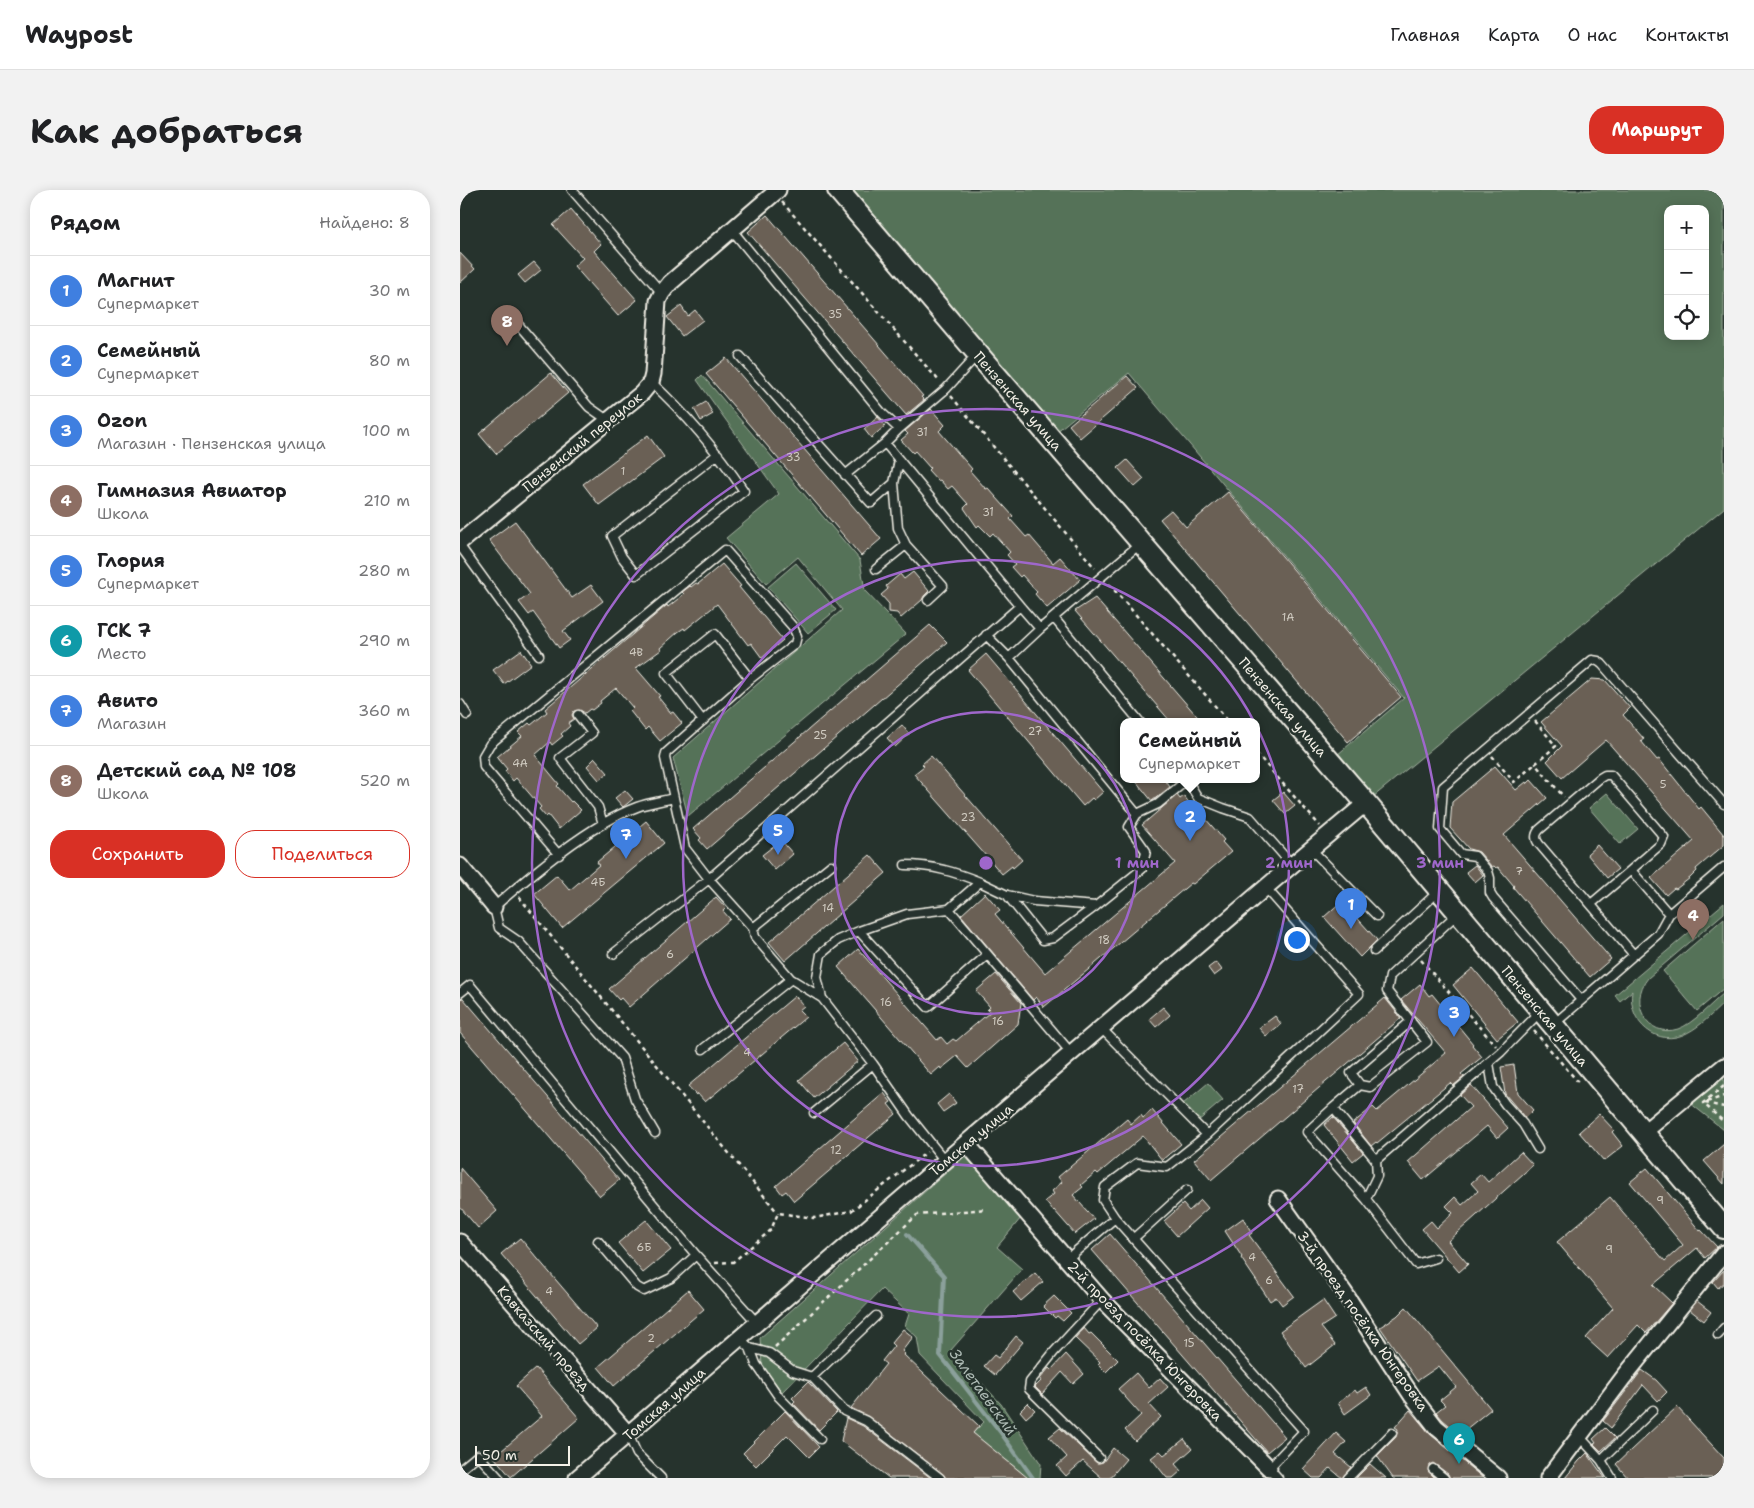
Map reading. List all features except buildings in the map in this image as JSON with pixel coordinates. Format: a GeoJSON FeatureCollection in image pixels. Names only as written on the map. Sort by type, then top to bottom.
{"type":"FeatureCollection","features":[{"type":"Feature","properties":{"kind":"street","name":"Пензенская улица"},"geometry":{"type":"LineString","coordinates":[[838,190],[1366,804],[1724,1228]]}},
{"type":"Feature","properties":{"kind":"street"},"geometry":{"type":"LineString","coordinates":[[662,293],[776,192]]}},
{"type":"Feature","properties":{"kind":"street","name":"Пензенский переулок"},"geometry":{"type":"LineString","coordinates":[[460,542],[610,421],[642,393],[651,382],[658,301],[662,293]]}},
{"type":"Feature","properties":{"kind":"street","name":"Томская улица"},"geometry":{"type":"LineString","coordinates":[[577,1478],[628,1434],[745,1343],[757,1323],[1292,865],[1366,804]]}},
{"type":"Feature","properties":{"kind":"street"},"geometry":{"type":"LineString","coordinates":[[460,866],[494,907]]}},
{"type":"Feature","properties":{"kind":"street"},"geometry":{"type":"LineString","coordinates":[[1644,1132],[1724,1066]]}},
{"type":"Feature","properties":{"kind":"street","name":"2-й проезд посёлка Юнгеровка"},"geometry":{"type":"LineString","coordinates":[[966,1143],[1102,1300],[1273,1473]]}},
{"type":"Feature","properties":{"kind":"street","name":"3-й проезд посёлка Юнгеровка"},"geometry":{"type":"LineString","coordinates":[[1278,1200],[1344,1292],[1412,1396],[1436,1427],[1498,1478]]}},
{"type":"Feature","properties":{"kind":"street","name":"Кавказский проезд"},"geometry":{"type":"LineString","coordinates":[[460,1242],[628,1434]]}},
{"type":"Feature","properties":{"kind":"street"},"geometry":{"type":"LineString","coordinates":[[1548,1478],[1580,1438],[1623,1378],[1724,1253]]}},
{"type":"Feature","properties":{"kind":"lane"},"geometry":{"type":"LineString","coordinates":[[572,190],[662,293]]}},
{"type":"Feature","properties":{"kind":"lane"},"geometry":{"type":"LineString","coordinates":[[732,230],[882,413],[898,429]]}},
{"type":"Feature","properties":{"kind":"lane"},"geometry":{"type":"LineString","coordinates":[[517,323],[589,407],[610,421]]}},
{"type":"Feature","properties":{"kind":"lane"},"geometry":{"type":"LineString","coordinates":[[845,475],[885,443],[898,429],[946,389],[978,354]]}},
{"type":"Feature","properties":{"kind":"lane"},"geometry":{"type":"LineString","coordinates":[[740,356],[871,503],[894,483]]}},
{"type":"Feature","properties":{"kind":"lane"},"geometry":{"type":"LineString","coordinates":[[651,382],[669,398],[718,454],[744,491],[636,575],[622,557],[612,536],[718,454]]}},
{"type":"Feature","properties":{"kind":"lane"},"geometry":{"type":"LineString","coordinates":[[885,443],[1040,629]]}},
{"type":"Feature","properties":{"kind":"lane"},"geometry":{"type":"LineString","coordinates":[[899,460],[894,483],[898,528],[906,545],[943,586],[928,600]]}},
{"type":"Feature","properties":{"kind":"lane"},"geometry":{"type":"LineString","coordinates":[[1009,658],[1142,542]]}},
{"type":"Feature","properties":{"kind":"lane"},"geometry":{"type":"LineString","coordinates":[[876,569],[906,545]]}},
{"type":"Feature","properties":{"kind":"lane"},"geometry":{"type":"LineString","coordinates":[[460,546],[539,655]]}},
{"type":"Feature","properties":{"kind":"lane"},"geometry":{"type":"LineString","coordinates":[[559,855],[484,767],[483,756],[490,744],[559,693],[725,550],[793,627],[797,636],[794,644],[750,679],[666,753],[665,758],[685,848],[753,928],[755,937],[791,979],[822,998],[909,1116],[945,1161]]}},
{"type":"Feature","properties":{"kind":"lane"},"geometry":{"type":"LineString","coordinates":[[613,954],[710,879],[1020,606]]}},
{"type":"Feature","properties":{"kind":"lane"},"geometry":{"type":"LineString","coordinates":[[1054,618],[1137,718]]}},
{"type":"Feature","properties":{"kind":"lane"},"geometry":{"type":"LineString","coordinates":[[703,721],[666,673],[715,634],[750,679]]}},
{"type":"Feature","properties":{"kind":"lane"},"geometry":{"type":"LineString","coordinates":[[986,635],[1009,658],[1137,814]]}},
{"type":"Feature","properties":{"kind":"lane"},"geometry":{"type":"LineString","coordinates":[[1581,1000],[1493,898],[1490,893],[1488,871],[1475,856],[1461,854],[1440,829],[1444,787],[1592,660],[1598,661],[1724,804]]}},
{"type":"Feature","properties":{"kind":"lane"},"geometry":{"type":"LineString","coordinates":[[460,704],[467,715]]}},
{"type":"Feature","properties":{"kind":"lane"},"geometry":{"type":"LineString","coordinates":[[578,716],[592,732],[560,758],[598,807],[603,824]]}},
{"type":"Feature","properties":{"kind":"lane"},"geometry":{"type":"LineString","coordinates":[[1591,904],[1661,844],[1664,837],[1611,775],[1605,775],[1539,830],[1536,834],[1536,840],[1634,955]]}},
{"type":"Feature","properties":{"kind":"lane"},"geometry":{"type":"LineString","coordinates":[[1007,895],[1043,940],[1053,938],[1142,869],[1146,851],[1129,827],[1137,814],[1158,804],[1183,783]]}},
{"type":"Feature","properties":{"kind":"lane"},"geometry":{"type":"LineString","coordinates":[[1189,783],[1198,798],[1250,817],[1292,865]]}},
{"type":"Feature","properties":{"kind":"lane"},"geometry":{"type":"LineString","coordinates":[[655,1133],[635,1099],[622,1058],[518,941],[499,928],[494,907],[513,890],[603,824],[637,807],[674,798]]}},
{"type":"Feature","properties":{"kind":"lane"},"geometry":{"type":"LineString","coordinates":[[1311,849],[1377,916]]}},
{"type":"Feature","properties":{"kind":"lane"},"geometry":{"type":"LineString","coordinates":[[753,928],[831,865]]}},
{"type":"Feature","properties":{"kind":"lane"},"geometry":{"type":"LineString","coordinates":[[905,865],[921,865],[950,870],[1007,895],[1034,901],[1096,906]]}},
{"type":"Feature","properties":{"kind":"lane"},"geometry":{"type":"LineString","coordinates":[[1376,1160],[1501,1052],[1547,1018],[1581,1000],[1658,934],[1670,914],[1724,868]]}},
{"type":"Feature","properties":{"kind":"lane"},"geometry":{"type":"LineString","coordinates":[[1631,870],[1670,914]]}},
{"type":"Feature","properties":{"kind":"lane"},"geometry":{"type":"LineString","coordinates":[[822,998],[817,977],[821,954],[838,940],[908,914],[949,909],[980,882]]}},
{"type":"Feature","properties":{"kind":"lane"},"geometry":{"type":"LineString","coordinates":[[1266,888],[1359,994],[1207,1135],[1167,1167],[1137,1163],[1105,1188],[1103,1200],[1115,1218],[1304,1431],[1273,1473]]}},
{"type":"Feature","properties":{"kind":"lane"},"geometry":{"type":"LineString","coordinates":[[1374,950],[1439,890]]}},
{"type":"Feature","properties":{"kind":"lane"},"geometry":{"type":"LineString","coordinates":[[949,909],[1072,1054]]}},
{"type":"Feature","properties":{"kind":"lane"},"geometry":{"type":"LineString","coordinates":[[1436,1258],[1416,1264],[1366,1199],[1307,1132],[1360,1085],[1370,1086],[1427,1042],[1387,990],[1390,976],[1458,913]]}},
{"type":"Feature","properties":{"kind":"lane"},"geometry":{"type":"LineString","coordinates":[[859,931],[928,1006],[987,954]]}},
{"type":"Feature","properties":{"kind":"lane"},"geometry":{"type":"LineString","coordinates":[[703,1049],[791,979]]}},
{"type":"Feature","properties":{"kind":"lane"},"geometry":{"type":"LineString","coordinates":[[460,994],[470,985],[696,1255],[757,1323]]}},
{"type":"Feature","properties":{"kind":"lane"},"geometry":{"type":"LineString","coordinates":[[1360,1085],[1351,1073],[1411,1022]]}},
{"type":"Feature","properties":{"kind":"lane"},"geometry":{"type":"LineString","coordinates":[[1101,1028],[1207,1135]]}},
{"type":"Feature","properties":{"kind":"lane"},"geometry":{"type":"LineString","coordinates":[[1489,1063],[1493,1087],[1523,1124],[1538,1149]]}},
{"type":"Feature","properties":{"kind":"lane"},"geometry":{"type":"LineString","coordinates":[[814,1113],[872,1064]]}},
{"type":"Feature","properties":{"kind":"lane"},"geometry":{"type":"LineString","coordinates":[[1333,1108],[1376,1160],[1378,1176],[1366,1199]]}},
{"type":"Feature","properties":{"kind":"lane"},"geometry":{"type":"LineString","coordinates":[[1134,1238],[1187,1190]]}},
{"type":"Feature","properties":{"kind":"lane"},"geometry":{"type":"LineString","coordinates":[[1067,1259],[1115,1218]]}},
{"type":"Feature","properties":{"kind":"lane"},"geometry":{"type":"LineString","coordinates":[[598,1241],[638,1287],[644,1291],[671,1278],[696,1255]]}},
{"type":"Feature","properties":{"kind":"lane"},"geometry":{"type":"LineString","coordinates":[[1099,1458],[1029,1389],[1030,1382],[1048,1359],[1102,1300]]}},
{"type":"Feature","properties":{"kind":"lane"},"geometry":{"type":"LineString","coordinates":[[812,1377],[876,1316]]}},
{"type":"Feature","properties":{"kind":"lane"},"geometry":{"type":"LineString","coordinates":[[1718,1335],[1724,1328]]}},
{"type":"Feature","properties":{"kind":"lane"},"geometry":{"type":"LineString","coordinates":[[745,1343],[769,1353],[793,1371],[812,1377],[844,1411],[866,1421],[940,1478]]}},
{"type":"Feature","properties":{"kind":"lane"},"geometry":{"type":"LineString","coordinates":[[745,1343],[756,1364],[778,1397],[820,1439]]}},
{"type":"Feature","properties":{"kind":"lane"},"geometry":{"type":"LineString","coordinates":[[1601,1460],[1653,1410]]}},
{"type":"Feature","properties":{"kind":"lane"},"geometry":{"type":"LineString","coordinates":[[1348,1478],[1392,1433]]}},
{"type":"Feature","properties":{"kind":"lane"},"geometry":{"type":"LineString","coordinates":[[628,1434],[637,1454],[661,1478]]}},
{"type":"Feature","properties":{"kind":"lane"},"geometry":{"type":"LineString","coordinates":[[1580,1438],[1601,1460],[1612,1478]]}},
{"type":"Feature","properties":{"kind":"lane"},"geometry":{"type":"LineString","coordinates":[[460,1470],[478,1455],[499,1478]]}},
{"type":"Feature","properties":{"kind":"lane"},"geometry":{"type":"LineString","coordinates":[[1433,1469],[1444,1478]]}},
{"type":"Feature","properties":{"kind":"path"},"geometry":{"type":"LineString","coordinates":[[776,192],[946,389],[1102,577],[1225,718]]}},
{"type":"Feature","properties":{"kind":"path"},"geometry":{"type":"LineString","coordinates":[[1486,750],[1514,782],[1556,746],[1528,713]]}},
{"type":"Feature","properties":{"kind":"path"},"geometry":{"type":"LineString","coordinates":[[1260,758],[1328,835]]}},
{"type":"Feature","properties":{"kind":"path"},"geometry":{"type":"LineString","coordinates":[[1535,764],[1569,804]]}},
{"type":"Feature","properties":{"kind":"path"},"geometry":{"type":"LineString","coordinates":[[513,890],[778,1212],[814,1218],[851,1211],[933,1147]]}},
{"type":"Feature","properties":{"kind":"path"},"geometry":{"type":"LineString","coordinates":[[1415,953],[1501,1052]]}},
{"type":"Feature","properties":{"kind":"path"},"geometry":{"type":"LineString","coordinates":[[1703,1103],[1724,1086]]}},
{"type":"Feature","properties":{"kind":"path"},"geometry":{"type":"LineString","coordinates":[[1703,1103],[1724,1096]]}},
{"type":"Feature","properties":{"kind":"path"},"geometry":{"type":"LineString","coordinates":[[1703,1103],[1724,1107]]}},
{"type":"Feature","properties":{"kind":"path"},"geometry":{"type":"LineString","coordinates":[[1703,1103],[1724,1122]]}},
{"type":"Feature","properties":{"kind":"path"},"geometry":{"type":"LineString","coordinates":[[769,1353],[917,1216],[987,1209]]}},
{"type":"Feature","properties":{"kind":"path"},"geometry":{"type":"LineString","coordinates":[[704,1263],[733,1262],[771,1230],[778,1212]]}},
{"type":"Feature","properties":{"kind":"green space"},"geometry":{"type":"Polygon","coordinates":[[[848,190],[1724,190],[1724,508],[1373,797],[1337,755],[1404,698],[1129,373],[1056,432],[848,190]]]}},
{"type":"Feature","properties":{"kind":"green space"},"geometry":{"type":"Polygon","coordinates":[[[702,375],[860,560],[865,591],[906,634],[688,816],[673,758],[842,610],[798,557],[766,584],[726,538],[779,494],[697,380],[702,375]]]}},
{"type":"Feature","properties":{"kind":"green space"},"geometry":{"type":"Polygon","coordinates":[[[796,563],[836,610],[808,633],[768,587],[796,563]]]}},
{"type":"Feature","properties":{"kind":"green space"},"geometry":{"type":"Polygon","coordinates":[[[1607,793],[1638,829],[1620,844],[1589,808],[1607,793]]]}},
{"type":"Feature","properties":{"kind":"green space"},"geometry":{"type":"Polygon","coordinates":[[[1724,903],[1724,913],[1648,978],[1642,987],[1640,998],[1644,1016],[1650,1024],[1657,1029],[1667,1031],[1678,1029],[1690,1023],[1724,993],[1724,1003],[1702,1023],[1687,1033],[1676,1037],[1665,1038],[1647,1030],[1634,1013],[1632,991],[1620,1001],[1615,995],[1724,903]]]}},
{"type":"Feature","properties":{"kind":"green space"},"geometry":{"type":"Polygon","coordinates":[[[1724,918],[1724,988],[1697,1011],[1663,971],[1724,918]]]}},
{"type":"Feature","properties":{"kind":"green space"},"geometry":{"type":"Polygon","coordinates":[[[1724,1075],[1724,1130],[1690,1103],[1724,1075]]]}},
{"type":"Feature","properties":{"kind":"green space"},"geometry":{"type":"Polygon","coordinates":[[[1208,1083],[1223,1100],[1197,1122],[1183,1104],[1208,1083]]]}},
{"type":"Feature","properties":{"kind":"green space"},"geometry":{"type":"Polygon","coordinates":[[[965,1156],[1021,1218],[997,1247],[1022,1269],[951,1350],[1001,1404],[1041,1464],[1040,1478],[1018,1478],[1022,1473],[973,1433],[984,1422],[920,1355],[917,1337],[905,1326],[909,1314],[882,1289],[782,1392],[762,1365],[760,1338],[965,1156]]]}},
{"type":"Feature","properties":{"kind":"waterway","name":"Залетаевский"},"geometry":{"type":"LineString","coordinates":[[907,1234],[944,1276],[940,1355],[1001,1433],[1033,1478]]}},
{"type":"Feature","properties":{"kind":"place","name":"Детский сад № 108"},"geometry":{"type":"Point","coordinates":[507,346]}},
{"type":"Feature","properties":{"kind":"place","name":"Семейный"},"geometry":{"type":"Point","coordinates":[1190,841]}},
{"type":"Feature","properties":{"kind":"place","name":"Глория"},"geometry":{"type":"Point","coordinates":[778,855]}},
{"type":"Feature","properties":{"kind":"place","name":"Авито"},"geometry":{"type":"Point","coordinates":[626,859]}},
{"type":"Feature","properties":{"kind":"place","name":"Магнит"},"geometry":{"type":"Point","coordinates":[1351,929]}},
{"type":"Feature","properties":{"kind":"place","name":"Гимназия Авиатор"},"geometry":{"type":"Point","coordinates":[1693,940]}},
{"type":"Feature","properties":{"kind":"place","name":"Ozon"},"geometry":{"type":"Point","coordinates":[1454,1037]}},
{"type":"Feature","properties":{"kind":"place","name":"ГСК 7"},"geometry":{"type":"Point","coordinates":[1459,1464]}}]}
